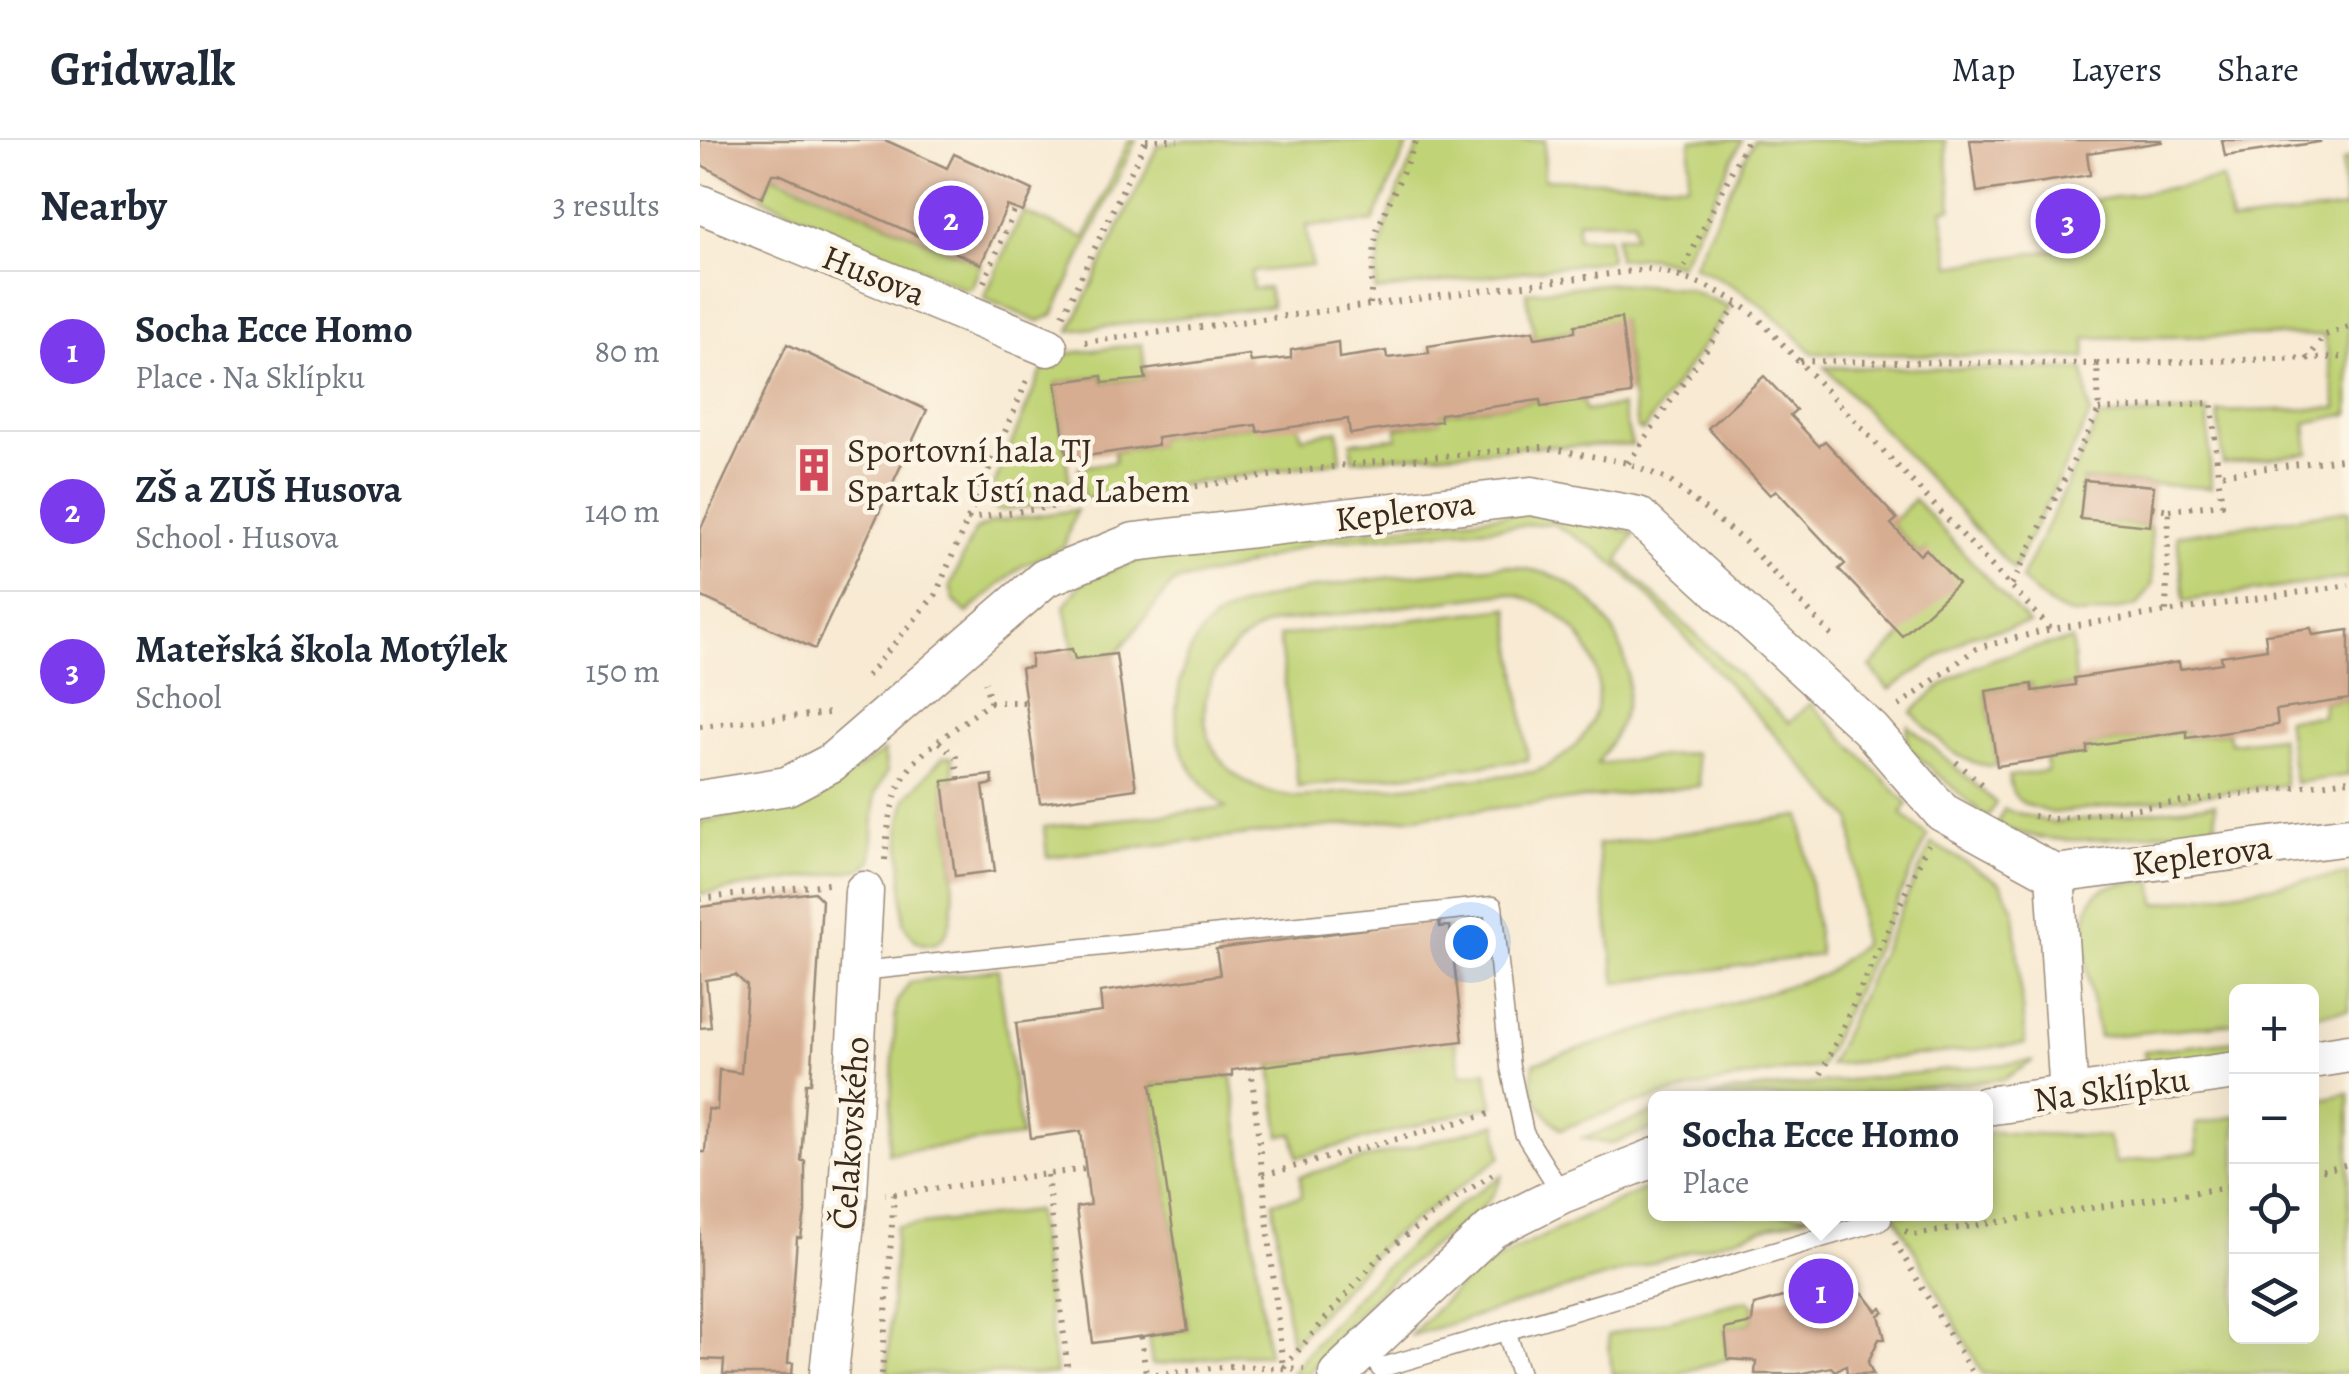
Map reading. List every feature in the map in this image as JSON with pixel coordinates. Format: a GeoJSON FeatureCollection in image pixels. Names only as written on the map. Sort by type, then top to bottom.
{"type":"FeatureCollection","features":[{"type":"Feature","properties":{"kind":"street","name":"Husova"},"geometry":{"type":"LineString","coordinates":[[700,204],[1048,347]]}},
{"type":"Feature","properties":{"kind":"street","name":"Keplerova"},"geometry":{"type":"LineString","coordinates":[[700,800],[787,786],[832,763],[1046,578],[1134,542],[1531,496],[1638,516],[1871,730],[1942,812],[2055,874],[2349,836]]}},
{"type":"Feature","properties":{"kind":"street"},"geometry":{"type":"LineString","coordinates":[[2055,874],[2069,1097]]}},
{"type":"Feature","properties":{"kind":"street","name":"Čelakovského"},"geometry":{"type":"LineString","coordinates":[[829,1374],[848,1194],[864,892]]}},
{"type":"Feature","properties":{"kind":"street"},"geometry":{"type":"LineString","coordinates":[[2319,1058],[2349,1053]]}},
{"type":"Feature","properties":{"kind":"street","name":"Na Sklípku"},"geometry":{"type":"LineString","coordinates":[[1993,1105],[2229,1072]]}},
{"type":"Feature","properties":{"kind":"street"},"geometry":{"type":"LineString","coordinates":[[1339,1372],[1492,1229],[1562,1194],[1648,1160]]}},
{"type":"Feature","properties":{"kind":"street"},"geometry":{"type":"LineString","coordinates":[[1339,1372],[1381,1371]]}},
{"type":"Feature","properties":{"kind":"lane"},"geometry":{"type":"LineString","coordinates":[[860,971],[1492,906],[1510,1067],[1524,1133],[1562,1194]]}},
{"type":"Feature","properties":{"kind":"lane"},"geometry":{"type":"LineString","coordinates":[[1381,1371],[1506,1330],[1879,1221]]}},
{"type":"Feature","properties":{"kind":"lane"},"geometry":{"type":"LineString","coordinates":[[1506,1330],[1520,1374]]}},
{"type":"Feature","properties":{"kind":"path"},"geometry":{"type":"LineString","coordinates":[[1146,140],[1178,140]]}},
{"type":"Feature","properties":{"kind":"path"},"geometry":{"type":"LineString","coordinates":[[1370,304],[1376,232],[1417,140]]}},
{"type":"Feature","properties":{"kind":"path"},"geometry":{"type":"LineString","coordinates":[[1680,276],[1747,140]]}},
{"type":"Feature","properties":{"kind":"path"},"geometry":{"type":"LineString","coordinates":[[970,315],[1015,209]]}},
{"type":"Feature","properties":{"kind":"path"},"geometry":{"type":"LineString","coordinates":[[1048,347],[1648,269],[1680,276],[1739,302],[2051,629]]}},
{"type":"Feature","properties":{"kind":"path"},"geometry":{"type":"LineString","coordinates":[[1628,462],[1739,302]]}},
{"type":"Feature","properties":{"kind":"path"},"geometry":{"type":"LineString","coordinates":[[2307,360],[2325,336],[2349,326]]}},
{"type":"Feature","properties":{"kind":"path"},"geometry":{"type":"LineString","coordinates":[[1799,361],[2097,364],[2349,358]]}},
{"type":"Feature","properties":{"kind":"path"},"geometry":{"type":"LineString","coordinates":[[2012,586],[2099,410],[2097,364]]}},
{"type":"Feature","properties":{"kind":"path"},"geometry":{"type":"LineString","coordinates":[[2099,410],[2212,403],[2222,504],[2169,510],[2152,506]]}},
{"type":"Feature","properties":{"kind":"path"},"geometry":{"type":"LineString","coordinates":[[2218,474],[2349,458]]}},
{"type":"Feature","properties":{"kind":"path"},"geometry":{"type":"LineString","coordinates":[[2166,612],[2169,510]]}},
{"type":"Feature","properties":{"kind":"path"},"geometry":{"type":"LineString","coordinates":[[860,683],[936,594],[967,519]]}},
{"type":"Feature","properties":{"kind":"path"},"geometry":{"type":"LineString","coordinates":[[1871,730],[1976,648],[2051,629],[2349,586]]}},
{"type":"Feature","properties":{"kind":"path"},"geometry":{"type":"LineString","coordinates":[[974,640],[990,702]]}},
{"type":"Feature","properties":{"kind":"path"},"geometry":{"type":"LineString","coordinates":[[700,899],[823,883],[864,892],[885,871],[888,810],[896,784],[909,766],[990,702],[1026,702]]}},
{"type":"Feature","properties":{"kind":"path"},"geometry":{"type":"LineString","coordinates":[[700,726],[830,713],[839,706]]}},
{"type":"Feature","properties":{"kind":"path"},"geometry":{"type":"LineString","coordinates":[[939,742],[956,758],[959,779]]}},
{"type":"Feature","properties":{"kind":"path"},"geometry":{"type":"LineString","coordinates":[[1950,756],[2002,801]]}},
{"type":"Feature","properties":{"kind":"path"},"geometry":{"type":"LineString","coordinates":[[2028,815],[2054,818],[2349,780]]}},
{"type":"Feature","properties":{"kind":"path"},"geometry":{"type":"LineString","coordinates":[[1821,1074],[1942,812]]}},
{"type":"Feature","properties":{"kind":"path"},"geometry":{"type":"LineString","coordinates":[[1251,1067],[1284,1368]]}},
{"type":"Feature","properties":{"kind":"path"},"geometry":{"type":"LineString","coordinates":[[1263,1174],[1519,1106]]}},
{"type":"Feature","properties":{"kind":"path"},"geometry":{"type":"LineString","coordinates":[[2319,1171],[2349,1164]]}},
{"type":"Feature","properties":{"kind":"path"},"geometry":{"type":"LineString","coordinates":[[848,1194],[894,1194],[1086,1169]]}},
{"type":"Feature","properties":{"kind":"path"},"geometry":{"type":"LineString","coordinates":[[1284,1368],[1378,1258],[1443,1206],[1499,1170]]}},
{"type":"Feature","properties":{"kind":"path"},"geometry":{"type":"LineString","coordinates":[[1047,1175],[1068,1374]]}},
{"type":"Feature","properties":{"kind":"path"},"geometry":{"type":"LineString","coordinates":[[1884,1221],[1913,1235],[2229,1187]]}},
{"type":"Feature","properties":{"kind":"path"},"geometry":{"type":"LineString","coordinates":[[882,1374],[894,1194]]}},
{"type":"Feature","properties":{"kind":"path"},"geometry":{"type":"LineString","coordinates":[[1883,1221],[1973,1374]]}},
{"type":"Feature","properties":{"kind":"path"},"geometry":{"type":"LineString","coordinates":[[1141,1337],[1146,1374]]}},
{"type":"Feature","properties":{"kind":"path"},"geometry":{"type":"LineString","coordinates":[[1156,1374],[1232,1366],[1284,1368]]}},
{"type":"Feature","properties":{"kind":"green space"},"geometry":{"type":"Polygon","coordinates":[[[1129,140],[1136,140],[1053,315],[1038,322],[984,298],[1023,212],[1085,238],[1129,140]]]}},
{"type":"Feature","properties":{"kind":"green space"},"geometry":{"type":"Polygon","coordinates":[[[1185,140],[1410,140],[1373,222],[1306,226],[1312,266],[1251,272],[1253,289],[1268,288],[1272,306],[1070,331],[1158,145],[1185,140]]]}},
{"type":"Feature","properties":{"kind":"green space"},"geometry":{"type":"Polygon","coordinates":[[[1422,140],[1545,140],[1544,179],[1688,184],[1691,140],[1742,140],[1680,265],[1651,257],[1618,259],[1616,236],[1634,236],[1633,221],[1578,221],[1577,238],[1608,237],[1610,260],[1375,291],[1390,213],[1422,140]]]}},
{"type":"Feature","properties":{"kind":"green space"},"geometry":{"type":"Polygon","coordinates":[[[1754,140],[1945,140],[1952,208],[1942,211],[1951,266],[2067,248],[2062,206],[2223,179],[2231,223],[2345,208],[2342,162],[2349,158],[2349,414],[2306,423],[2309,453],[2223,464],[2218,412],[2337,408],[2324,335],[2086,338],[2085,358],[1813,353],[1758,302],[1693,266],[1754,140]]]}},
{"type":"Feature","properties":{"kind":"green space"},"geometry":{"type":"Polygon","coordinates":[[[772,174],[981,264],[972,287],[965,289],[762,198],[772,174]]]}},
{"type":"Feature","properties":{"kind":"green space"},"geometry":{"type":"Polygon","coordinates":[[[1612,283],[1686,288],[1730,307],[1643,431],[1637,428],[1621,319],[1535,338],[1526,292],[1612,283]]]}},
{"type":"Feature","properties":{"kind":"green space"},"geometry":{"type":"Polygon","coordinates":[[[1142,344],[1146,379],[1103,383],[1102,376],[1056,383],[1072,500],[999,511],[987,502],[1040,375],[1055,355],[1142,344]]]}},
{"type":"Feature","properties":{"kind":"green space"},"geometry":{"type":"Polygon","coordinates":[[[1825,367],[2084,370],[2090,415],[2014,570],[1825,367]]]}},
{"type":"Feature","properties":{"kind":"green space"},"geometry":{"type":"Polygon","coordinates":[[[1540,400],[1583,401],[1585,411],[1621,406],[1632,445],[1527,447],[1352,460],[1351,442],[1397,438],[1397,428],[1440,421],[1440,414],[1540,400]]]}},
{"type":"Feature","properties":{"kind":"green space"},"geometry":{"type":"Polygon","coordinates":[[[2208,411],[2211,488],[2083,480],[2080,519],[2150,526],[2153,584],[2138,605],[2074,614],[2050,604],[2021,579],[2100,417],[2208,411]]]}},
{"type":"Feature","properties":{"kind":"green space"},"geometry":{"type":"Polygon","coordinates":[[[1256,425],[1298,425],[1302,437],[1338,430],[1341,461],[1084,499],[1079,467],[1115,462],[1114,452],[1157,445],[1157,438],[1256,425]]]}},
{"type":"Feature","properties":{"kind":"green space"},"geometry":{"type":"Polygon","coordinates":[[[1914,499],[2029,624],[1971,635],[1889,690],[1870,667],[1902,636],[1925,550],[1920,555],[1891,524],[1914,499]]]}},
{"type":"Feature","properties":{"kind":"green space"},"geometry":{"type":"Polygon","coordinates":[[[1076,510],[1064,546],[1019,568],[967,613],[954,601],[950,586],[975,530],[992,522],[1076,510]]]}},
{"type":"Feature","properties":{"kind":"green space"},"geometry":{"type":"Polygon","coordinates":[[[2349,510],[2349,578],[2184,601],[2177,535],[2349,510]]]}},
{"type":"Feature","properties":{"kind":"green space"},"geometry":{"type":"Polygon","coordinates":[[[1517,513],[1563,513],[1635,533],[1618,561],[1789,723],[1810,703],[1908,804],[1901,813],[1928,836],[1820,1067],[1682,1091],[1648,1091],[1648,1100],[1561,1129],[1537,1100],[1534,1063],[1823,975],[1862,945],[1852,820],[1641,588],[1599,551],[1552,523],[1317,542],[1234,569],[1174,582],[1116,654],[1075,659],[1065,606],[1083,581],[1152,555],[1517,513]]]}},
{"type":"Feature","properties":{"kind":"green space"},"geometry":{"type":"Polygon","coordinates":[[[1505,565],[1551,575],[1569,584],[1600,612],[1621,648],[1627,668],[1625,709],[1597,764],[1695,753],[1700,786],[1047,857],[1044,827],[1226,808],[1193,772],[1177,730],[1178,695],[1185,664],[1193,645],[1213,621],[1270,597],[1309,589],[1505,565]],[[1507,593],[1272,623],[1239,643],[1217,668],[1206,697],[1206,725],[1215,752],[1235,774],[1264,790],[1302,797],[1534,772],[1567,753],[1588,729],[1597,702],[1597,674],[1586,647],[1568,623],[1541,604],[1507,593]]]}},
{"type":"Feature","properties":{"kind":"green space"},"geometry":{"type":"Polygon","coordinates":[[[1509,608],[1528,760],[1298,787],[1279,636],[1509,608]]]}},
{"type":"Feature","properties":{"kind":"green space"},"geometry":{"type":"Polygon","coordinates":[[[2072,640],[2075,685],[2033,691],[2032,684],[1986,691],[1997,766],[1960,756],[1912,713],[1947,682],[1985,662],[2072,640]]]}},
{"type":"Feature","properties":{"kind":"green space"},"geometry":{"type":"Polygon","coordinates":[[[2349,699],[2349,775],[2295,783],[2286,719],[2322,716],[2323,703],[2349,699]]]}},
{"type":"Feature","properties":{"kind":"green space"},"geometry":{"type":"Polygon","coordinates":[[[1908,725],[1996,803],[1987,818],[1906,746],[1908,725]]]}},
{"type":"Feature","properties":{"kind":"green space"},"geometry":{"type":"Polygon","coordinates":[[[2187,731],[2188,738],[2228,732],[2230,743],[2280,737],[2285,785],[2053,813],[2022,803],[2010,786],[2009,776],[2047,771],[2045,759],[2087,753],[2087,746],[2187,731]]]}},
{"type":"Feature","properties":{"kind":"green space"},"geometry":{"type":"Polygon","coordinates":[[[884,751],[887,772],[875,793],[872,860],[862,869],[700,894],[700,822],[818,791],[884,751]]]}},
{"type":"Feature","properties":{"kind":"green space"},"geometry":{"type":"Polygon","coordinates":[[[943,757],[952,757],[954,779],[943,782],[953,869],[953,908],[943,938],[923,944],[904,924],[900,825],[906,798],[943,757]]]}},
{"type":"Feature","properties":{"kind":"green space"},"geometry":{"type":"Polygon","coordinates":[[[2215,804],[2216,825],[2105,839],[2050,839],[1997,825],[2004,809],[2052,823],[2215,804]]]}},
{"type":"Feature","properties":{"kind":"green space"},"geometry":{"type":"Polygon","coordinates":[[[1801,816],[1820,955],[1616,983],[1597,845],[1801,816]]]}},
{"type":"Feature","properties":{"kind":"green space"},"geometry":{"type":"Polygon","coordinates":[[[1932,843],[2000,883],[2014,909],[2025,1044],[1829,1065],[1932,843]]]}},
{"type":"Feature","properties":{"kind":"green space"},"geometry":{"type":"Polygon","coordinates":[[[2349,874],[2349,1010],[2319,1014],[2319,984],[2229,984],[2229,1024],[2099,1037],[2086,961],[2090,903],[2105,889],[2153,881],[2156,904],[2349,874]]]}},
{"type":"Feature","properties":{"kind":"green space"},"geometry":{"type":"Polygon","coordinates":[[[998,969],[1021,1137],[888,1153],[896,1003],[910,982],[998,969]]]}},
{"type":"Feature","properties":{"kind":"green space"},"geometry":{"type":"Polygon","coordinates":[[[1455,1041],[1461,1075],[1486,1071],[1493,1105],[1298,1157],[1293,1134],[1280,1136],[1271,1065],[1455,1041]]]}},
{"type":"Feature","properties":{"kind":"green space"},"geometry":{"type":"Polygon","coordinates":[[[2229,1042],[2229,1056],[2146,1065],[2144,1051],[2229,1042]]]}},
{"type":"Feature","properties":{"kind":"green space"},"geometry":{"type":"Polygon","coordinates":[[[2033,1061],[2004,1079],[1889,1091],[1743,1091],[2033,1061]]]}},
{"type":"Feature","properties":{"kind":"green space"},"geometry":{"type":"Polygon","coordinates":[[[1232,1076],[1268,1355],[1232,1355],[1152,1365],[1148,1336],[1188,1330],[1151,1084],[1232,1076]]]}},
{"type":"Feature","properties":{"kind":"green space"},"geometry":{"type":"Polygon","coordinates":[[[2349,1093],[2349,1374],[1983,1374],[1898,1221],[1993,1221],[1993,1132],[2108,1137],[2116,1163],[2197,1152],[2196,1124],[2229,1117],[2229,1344],[2319,1344],[2319,1099],[2349,1093]]]}},
{"type":"Feature","properties":{"kind":"green space"},"geometry":{"type":"Polygon","coordinates":[[[1648,1115],[1648,1131],[1609,1144],[1583,1138],[1648,1115]]]}},
{"type":"Feature","properties":{"kind":"green space"},"geometry":{"type":"Polygon","coordinates":[[[1497,1124],[1501,1157],[1387,1240],[1291,1346],[1273,1202],[1302,1196],[1300,1176],[1497,1124]]]}},
{"type":"Feature","properties":{"kind":"green space"},"geometry":{"type":"Polygon","coordinates":[[[1502,1176],[1489,1200],[1379,1292],[1334,1340],[1309,1374],[1291,1374],[1337,1317],[1414,1240],[1502,1176]]]}},
{"type":"Feature","properties":{"kind":"green space"},"geometry":{"type":"Polygon","coordinates":[[[1648,1187],[1648,1221],[1790,1221],[1410,1336],[1461,1284],[1506,1254],[1648,1187]]]}},
{"type":"Feature","properties":{"kind":"green space"},"geometry":{"type":"Polygon","coordinates":[[[1036,1211],[1056,1374],[887,1374],[896,1227],[1036,1211]]]}},
{"type":"Feature","properties":{"kind":"green space"},"geometry":{"type":"Polygon","coordinates":[[[1747,1300],[1754,1305],[1752,1323],[1725,1329],[1728,1359],[1677,1374],[1612,1374],[1608,1335],[1747,1300]]]}},
{"type":"Feature","properties":{"kind":"building"},"geometry":{"type":"Polygon","coordinates":[[[700,140],[885,140],[947,168],[954,154],[1033,190],[1023,212],[1007,206],[981,264],[779,174],[772,174],[762,198],[700,164],[700,140]]]}},
{"type":"Feature","properties":{"kind":"building"},"geometry":{"type":"Polygon","coordinates":[[[1970,140],[2162,142],[2087,153],[2090,175],[1977,192],[1970,140]]]}},
{"type":"Feature","properties":{"kind":"building"},"geometry":{"type":"Polygon","coordinates":[[[2222,140],[2320,140],[2320,142],[2225,156],[2222,140]]]}},
{"type":"Feature","properties":{"kind":"building"},"geometry":{"type":"Polygon","coordinates":[[[1621,318],[1631,394],[1541,407],[1540,400],[1440,414],[1441,421],[1350,434],[1348,419],[1258,432],[1256,425],[1157,438],[1158,445],[1067,459],[1056,383],[1102,376],[1103,383],[1146,379],[1144,370],[1249,355],[1251,362],[1291,358],[1291,350],[1338,342],[1339,358],[1386,351],[1387,358],[1429,353],[1428,346],[1473,339],[1533,331],[1535,338],[1575,332],[1575,325],[1621,318]]]}},
{"type":"Feature","properties":{"kind":"building","name":"Sportovní hala TJ Spartak Ústí nad Labem"},"geometry":{"type":"Polygon","coordinates":[[[787,344],[927,410],[815,649],[700,596],[700,530],[787,344]]]}},
{"type":"Feature","properties":{"kind":"building"},"geometry":{"type":"Polygon","coordinates":[[[1764,376],[1796,410],[1790,415],[1819,446],[1825,441],[1897,519],[1891,524],[1920,555],[1926,549],[1958,584],[1902,636],[1839,569],[1845,564],[1776,490],[1770,495],[1708,428],[1764,376]]]}},
{"type":"Feature","properties":{"kind":"building"},"geometry":{"type":"Polygon","coordinates":[[[2084,480],[2154,486],[2150,526],[2080,519],[2084,480]]]}},
{"type":"Feature","properties":{"kind":"building"},"geometry":{"type":"Polygon","coordinates":[[[2311,628],[2313,635],[2349,630],[2349,699],[2276,710],[2278,725],[2187,738],[2187,731],[2087,746],[2087,753],[1997,766],[1986,691],[2032,684],[2033,691],[2075,685],[2074,678],[2179,662],[2180,669],[2222,663],[2221,656],[2267,649],[2265,634],[2311,628]]]}},
{"type":"Feature","properties":{"kind":"building"},"geometry":{"type":"Polygon","coordinates":[[[1072,649],[1075,659],[1116,654],[1136,789],[1040,803],[1021,668],[1031,667],[1031,655],[1072,649]]]}},
{"type":"Feature","properties":{"kind":"building"},"geometry":{"type":"Polygon","coordinates":[[[992,775],[993,784],[983,786],[995,871],[955,876],[943,781],[992,775]]]}},
{"type":"Feature","properties":{"kind":"building"},"geometry":{"type":"Polygon","coordinates":[[[814,892],[822,900],[811,1083],[806,1083],[801,1161],[805,1161],[805,1213],[801,1238],[797,1238],[788,1363],[793,1363],[792,1374],[723,1374],[724,1360],[700,1359],[700,1152],[705,1152],[708,1109],[717,1110],[719,1070],[741,1073],[747,986],[736,975],[706,980],[711,1027],[700,1028],[700,907],[814,892]]]}},
{"type":"Feature","properties":{"kind":"building"},"geometry":{"type":"Polygon","coordinates":[[[1439,919],[1440,927],[1450,926],[1463,1041],[1232,1070],[1232,1076],[1151,1084],[1188,1330],[1093,1343],[1076,1207],[1090,1205],[1081,1131],[1031,1138],[1016,1023],[1102,1012],[1100,992],[1220,975],[1216,949],[1439,919]]]}},
{"type":"Feature","properties":{"kind":"building"},"geometry":{"type":"Polygon","coordinates":[[[1839,1281],[1845,1297],[1859,1298],[1859,1292],[1863,1293],[1877,1311],[1882,1308],[1884,1312],[1879,1315],[1885,1339],[1879,1339],[1868,1362],[1873,1374],[1847,1374],[1846,1365],[1835,1371],[1831,1367],[1798,1374],[1755,1374],[1756,1361],[1728,1359],[1725,1329],[1752,1323],[1754,1305],[1790,1295],[1819,1298],[1828,1294],[1828,1282],[1839,1281]]]}},
{"type":"Feature","properties":{"kind":"place","name":"ZŠ a ZUŠ Husova"},"geometry":{"type":"Point","coordinates":[951,218]}},
{"type":"Feature","properties":{"kind":"place","name":"Mateřská škola Motýlek"},"geometry":{"type":"Point","coordinates":[2068,221]}},
{"type":"Feature","properties":{"kind":"place","name":"Sportovní hala TJ Spartak Ústí nad Labem"},"geometry":{"type":"Point","coordinates":[814,470]}},
{"type":"Feature","properties":{"kind":"place","name":"Socha Ecce Homo"},"geometry":{"type":"Point","coordinates":[1821,1291]}}]}
